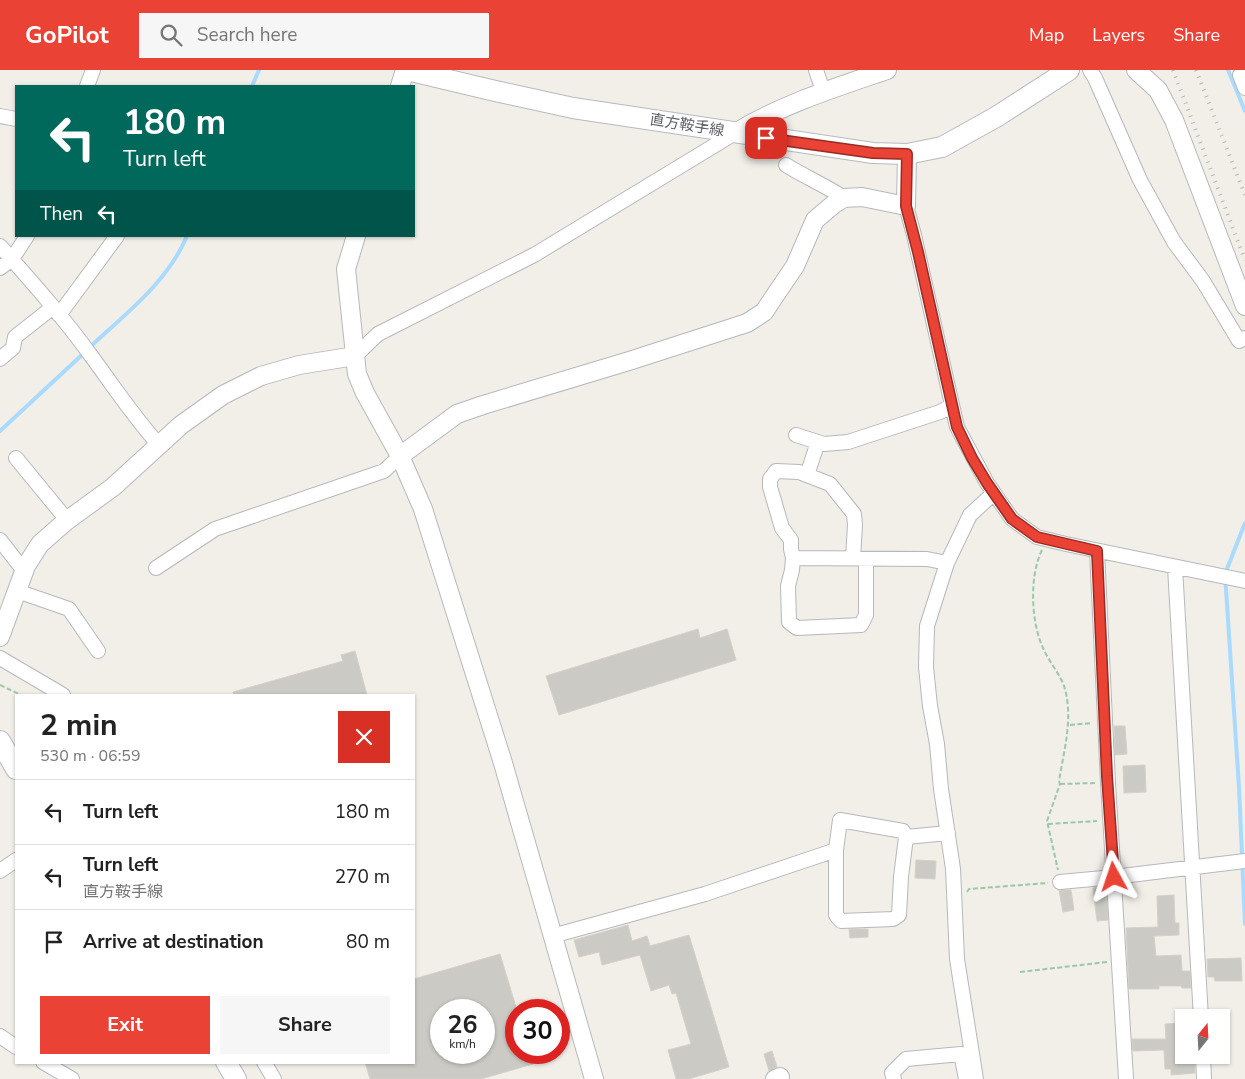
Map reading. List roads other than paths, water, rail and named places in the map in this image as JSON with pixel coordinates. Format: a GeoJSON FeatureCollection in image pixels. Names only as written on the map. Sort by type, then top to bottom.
{"type":"FeatureCollection","features":[{"type":"Feature","properties":{"kind":"main road","name":"直方鞍手線"},"geometry":{"type":"LineString","coordinates":[[406,70],[573,108],[873,153],[907,154],[942,147],[1069,70]]}},
{"type":"Feature","properties":{"kind":"main road"},"geometry":{"type":"LineString","coordinates":[[0,740],[15,767]]}},
{"type":"Feature","properties":{"kind":"main road"},"geometry":{"type":"LineString","coordinates":[[227,1064],[236,1079]]}},
{"type":"Feature","properties":{"kind":"street"},"geometry":{"type":"LineString","coordinates":[[87,85],[93,70]]}},
{"type":"Feature","properties":{"kind":"street"},"geometry":{"type":"LineString","coordinates":[[400,85],[406,70]]}},
{"type":"Feature","properties":{"kind":"street"},"geometry":{"type":"LineString","coordinates":[[816,70],[823,91]]}},
{"type":"Feature","properties":{"kind":"street"},"geometry":{"type":"LineString","coordinates":[[0,636],[24,571],[40,544],[67,520],[113,488],[181,425],[223,395],[261,376],[299,365],[355,356],[378,334],[534,255],[761,118],[823,91],[887,70]]}},
{"type":"Feature","properties":{"kind":"street"},"geometry":{"type":"LineString","coordinates":[[1090,70],[1140,180],[1174,242],[1203,282],[1239,341],[1245,338]]}},
{"type":"Feature","properties":{"kind":"street"},"geometry":{"type":"LineString","coordinates":[[1136,70],[1158,90],[1174,120],[1245,306]]}},
{"type":"Feature","properties":{"kind":"street"},"geometry":{"type":"LineString","coordinates":[[1245,73],[1240,75],[1245,88]]}},
{"type":"Feature","properties":{"kind":"street"},"geometry":{"type":"LineString","coordinates":[[0,116],[15,119]]}},
{"type":"Feature","properties":{"kind":"street"},"geometry":{"type":"LineString","coordinates":[[907,154],[906,206],[957,427],[972,458],[1012,519],[1037,537],[1047,540],[1245,581]]}},
{"type":"Feature","properties":{"kind":"street"},"geometry":{"type":"LineString","coordinates":[[786,164],[806,177],[826,185],[844,198]]}},
{"type":"Feature","properties":{"kind":"street"},"geometry":{"type":"LineString","coordinates":[[156,568],[216,529],[384,471],[400,456],[457,414],[747,323],[764,312],[795,266],[815,220],[834,204],[844,198],[862,197],[906,206]]}},
{"type":"Feature","properties":{"kind":"street"},"geometry":{"type":"LineString","coordinates":[[0,268],[12,259],[26,237]]}},
{"type":"Feature","properties":{"kind":"street"},"geometry":{"type":"LineString","coordinates":[[0,359],[13,348],[15,337],[56,311],[117,237]]}},
{"type":"Feature","properties":{"kind":"street"},"geometry":{"type":"LineString","coordinates":[[356,237],[346,269],[357,374],[400,456],[423,509],[503,763],[594,1079]]}},
{"type":"Feature","properties":{"kind":"street"},"geometry":{"type":"LineString","coordinates":[[0,246],[56,311],[91,356],[137,422],[159,445]]}},
{"type":"Feature","properties":{"kind":"street"},"geometry":{"type":"LineString","coordinates":[[796,435],[824,444],[848,442],[940,412],[951,406]]}},
{"type":"Feature","properties":{"kind":"street"},"geometry":{"type":"LineString","coordinates":[[807,475],[818,442]]}},
{"type":"Feature","properties":{"kind":"street"},"geometry":{"type":"LineString","coordinates":[[16,458],[67,520]]}},
{"type":"Feature","properties":{"kind":"street"},"geometry":{"type":"LineString","coordinates":[[776,471],[799,472],[830,484],[854,514],[866,615],[861,624],[797,628],[789,622],[788,586],[793,558],[791,540],[782,528],[770,487],[770,479],[776,471]]}},
{"type":"Feature","properties":{"kind":"street"},"geometry":{"type":"LineString","coordinates":[[975,1079],[957,959],[953,869],[937,744],[930,706],[926,667],[927,626],[947,563],[970,515],[994,494]]}},
{"type":"Feature","properties":{"kind":"street"},"geometry":{"type":"LineString","coordinates":[[0,540],[24,571]]}},
{"type":"Feature","properties":{"kind":"street"},"geometry":{"type":"LineString","coordinates":[[1097,551],[1104,721],[1126,1079]]}},
{"type":"Feature","properties":{"kind":"street"},"geometry":{"type":"LineString","coordinates":[[793,558],[927,559],[947,563]]}},
{"type":"Feature","properties":{"kind":"street"},"geometry":{"type":"LineString","coordinates":[[1174,567],[1200,1009]]}},
{"type":"Feature","properties":{"kind":"street"},"geometry":{"type":"LineString","coordinates":[[17,591],[70,609],[98,651]]}},
{"type":"Feature","properties":{"kind":"street"},"geometry":{"type":"LineString","coordinates":[[0,658],[61,694]]}},
{"type":"Feature","properties":{"kind":"street"},"geometry":{"type":"LineString","coordinates":[[840,820],[903,831],[906,837],[899,915],[893,919],[841,921],[836,915],[836,850],[840,820]]}},
{"type":"Feature","properties":{"kind":"street"},"geometry":{"type":"LineString","coordinates":[[906,837],[948,833]]}},
{"type":"Feature","properties":{"kind":"street"},"geometry":{"type":"LineString","coordinates":[[552,936],[705,894],[836,850]]}},
{"type":"Feature","properties":{"kind":"street"},"geometry":{"type":"LineString","coordinates":[[0,871],[15,861]]}},
{"type":"Feature","properties":{"kind":"street"},"geometry":{"type":"LineString","coordinates":[[1060,882],[1245,861]]}},
{"type":"Feature","properties":{"kind":"street"},"geometry":{"type":"LineString","coordinates":[[0,1036],[15,1046]]}},
{"type":"Feature","properties":{"kind":"street"},"geometry":{"type":"LineString","coordinates":[[894,1079],[892,1072],[906,1058],[961,1054],[966,1079]]}},
{"type":"Feature","properties":{"kind":"street"},"geometry":{"type":"LineString","coordinates":[[46,1064],[72,1079]]}},
{"type":"Feature","properties":{"kind":"street"},"geometry":{"type":"LineString","coordinates":[[265,1064],[274,1079]]}},
{"type":"Feature","properties":{"kind":"street"},"geometry":{"type":"LineString","coordinates":[[1203,1064],[1204,1079]]}},
{"type":"Feature","properties":{"kind":"waterway"},"geometry":{"type":"LineString","coordinates":[[252,85],[259,70]]}},
{"type":"Feature","properties":{"kind":"waterway"},"geometry":{"type":"LineString","coordinates":[[1228,70],[1245,111]]}},
{"type":"Feature","properties":{"kind":"waterway"},"geometry":{"type":"LineString","coordinates":[[89,348],[131,310],[157,283],[179,253],[187,237]]}},
{"type":"Feature","properties":{"kind":"waterway"},"geometry":{"type":"LineString","coordinates":[[0,431],[84,353]]}},
{"type":"Feature","properties":{"kind":"waterway"},"geometry":{"type":"LineString","coordinates":[[1245,523],[1225,574],[1239,787],[1245,924]]}},
{"type":"Feature","properties":{"kind":"railway"},"geometry":{"type":"LineString","coordinates":[[1173,70],[1245,260]]}},
{"type":"Feature","properties":{"kind":"railway"},"geometry":{"type":"LineString","coordinates":[[1196,70],[1245,195]]}}]}
